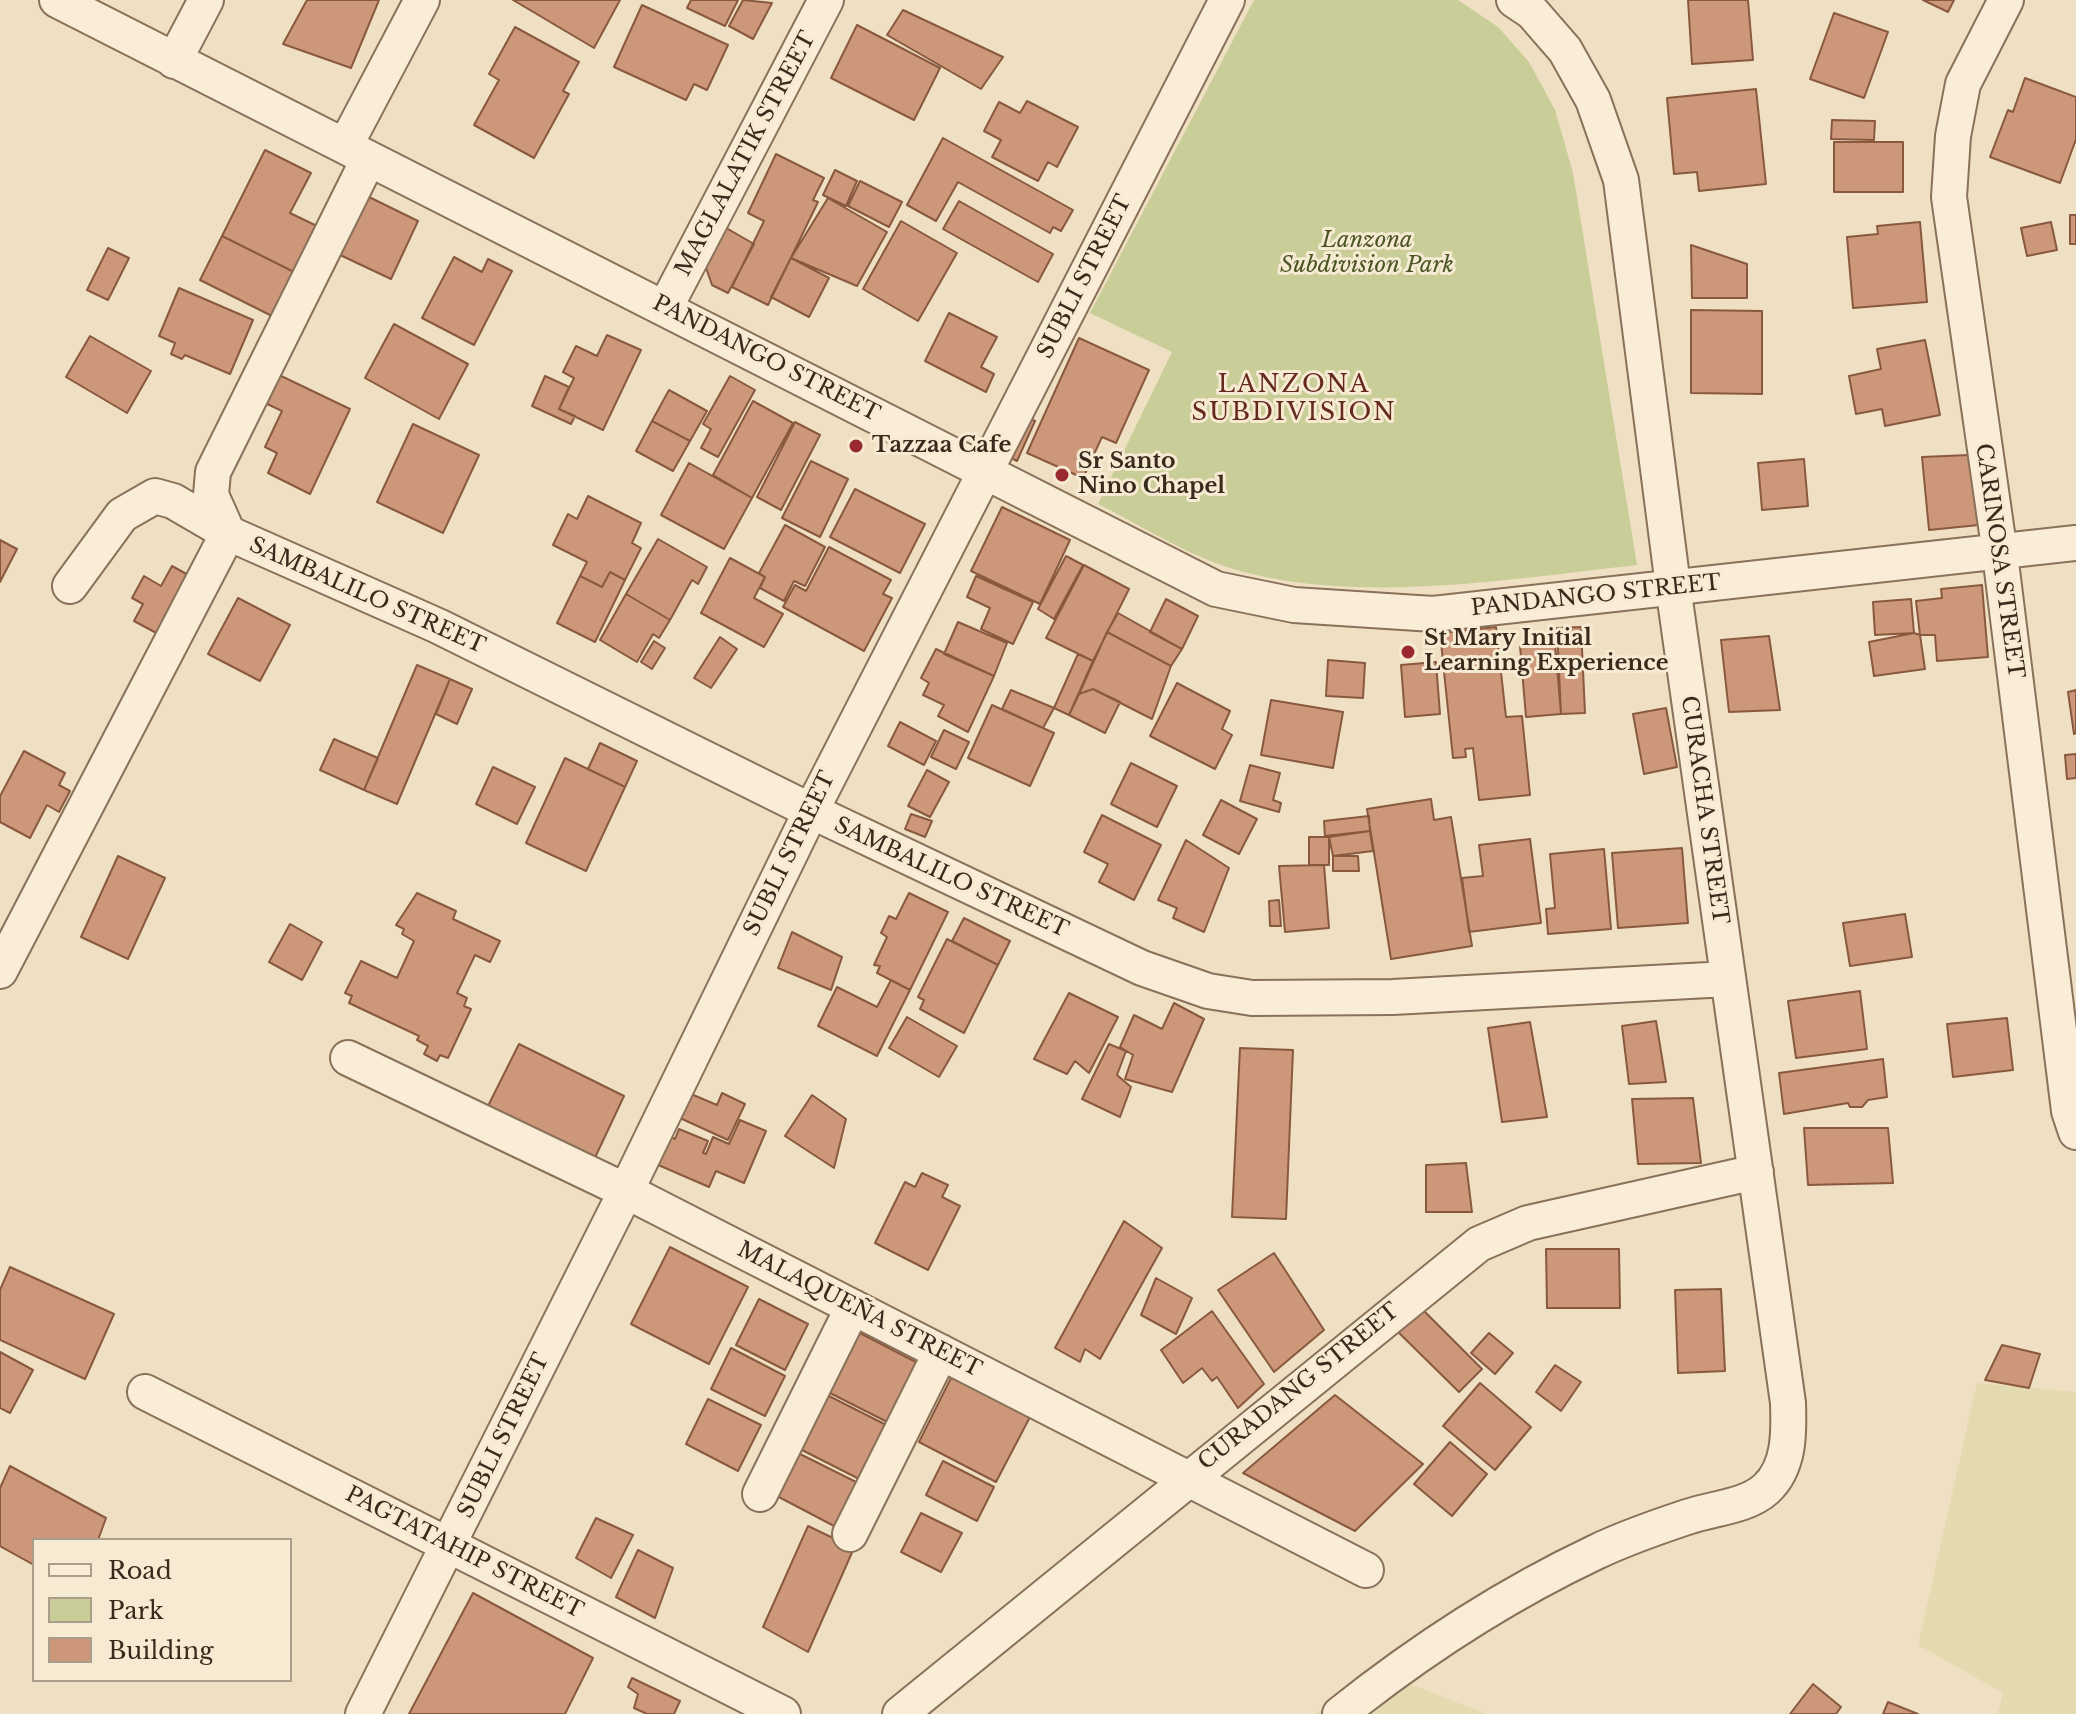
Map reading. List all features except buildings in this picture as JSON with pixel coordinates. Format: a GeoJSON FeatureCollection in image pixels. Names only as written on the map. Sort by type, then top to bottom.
{"type":"FeatureCollection","features":[{"type":"Feature","properties":{"kind":"street","name":"PANDANGO STREET"},"geometry":{"type":"LineString","coordinates":[[57,0],[986,469],[1216,589],[1294,605],[1433,614],[1673,586],[2000,554],[2076,543]]}},
{"type":"Feature","properties":{"kind":"street"},"geometry":{"type":"LineString","coordinates":[[174,61],[206,0]]}},
{"type":"Feature","properties":{"kind":"street"},"geometry":{"type":"LineString","coordinates":[[0,971],[228,533],[211,495],[213,472],[422,0]]}},
{"type":"Feature","properties":{"kind":"street","name":"MAGLALATIK STREET"},"geometry":{"type":"LineString","coordinates":[[665,308],[826,0]]}},
{"type":"Feature","properties":{"kind":"street","name":"SUBLI STREET"},"geometry":{"type":"LineString","coordinates":[[363,1714],[626,1191],[811,811],[1227,0]]}},
{"type":"Feature","properties":{"kind":"street","name":"CURACHA STREET"},"geometry":{"type":"LineString","coordinates":[[1340,1714],[1391,1675],[1514,1594],[1598,1551],[1687,1517],[1752,1499],[1778,1475],[1789,1434],[1788,1403],[1673,586],[1621,180],[1593,100],[1565,50],[1532,12],[1514,0]]}},
{"type":"Feature","properties":{"kind":"street","name":"CARINOSA STREET"},"geometry":{"type":"LineString","coordinates":[[2006,0],[1963,84],[1953,136],[1949,197],[2000,554],[2069,1111],[2076,1132]]}},
{"type":"Feature","properties":{"kind":"street","name":"SAMBALILO STREET"},"geometry":{"type":"LineString","coordinates":[[70,586],[122,515],[155,496],[173,501],[228,533],[438,626],[811,811],[1142,968],[1208,991],[1252,998],[1393,997],[1727,979]]}},
{"type":"Feature","properties":{"kind":"street","name":"MALAQUEÑA STREET"},"geometry":{"type":"LineString","coordinates":[[348,1058],[626,1191],[1366,1570]]}},
{"type":"Feature","properties":{"kind":"street","name":"CURADANG STREET"},"geometry":{"type":"LineString","coordinates":[[900,1714],[1186,1478],[1479,1244],[1528,1223],[1756,1172]]}},
{"type":"Feature","properties":{"kind":"street"},"geometry":{"type":"LineString","coordinates":[[760,1494],[853,1307]]}},
{"type":"Feature","properties":{"kind":"street"},"geometry":{"type":"LineString","coordinates":[[850,1534],[941,1352]]}},
{"type":"Feature","properties":{"kind":"street","name":"PAGTATAHIP STREET"},"geometry":{"type":"LineString","coordinates":[[145,1392],[783,1714]]}},
{"type":"Feature","properties":{"kind":"shaded area"},"geometry":{"type":"Polygon","coordinates":[[[1977,1383],[2076,1392],[2076,1714],[1998,1714],[2003,1693],[1918,1645],[1977,1383]]]}},
{"type":"Feature","properties":{"kind":"shaded area"},"geometry":{"type":"Polygon","coordinates":[[[1372,1669],[1486,1714],[1315,1714],[1372,1669]]]}},
{"type":"Feature","properties":{"kind":"green space","name":"Lanzona Subdivision Park"},"geometry":{"type":"Polygon","coordinates":[[[1254,0],[1458,0],[1498,27],[1529,62],[1555,110],[1573,173],[1637,565],[1479,583],[1368,587],[1313,584],[1262,576],[1213,562],[1098,504],[1172,352],[1090,313],[1254,0]]]}},
{"type":"Feature","properties":{"kind":"place","name":"Tazzaa Cafe"},"geometry":{"type":"Point","coordinates":[856,446]}},
{"type":"Feature","properties":{"kind":"place","name":"Sr Santo Nino Chapel"},"geometry":{"type":"Point","coordinates":[1062,475]}},
{"type":"Feature","properties":{"kind":"place","name":"St Mary Initial Learning Experience"},"geometry":{"type":"Point","coordinates":[1408,652]}},
{"type":"Feature","properties":{"kind":"district","name":"LANZONA SUBDIVISION"},"geometry":{"type":"Point","coordinates":[1294,399]}}]}
